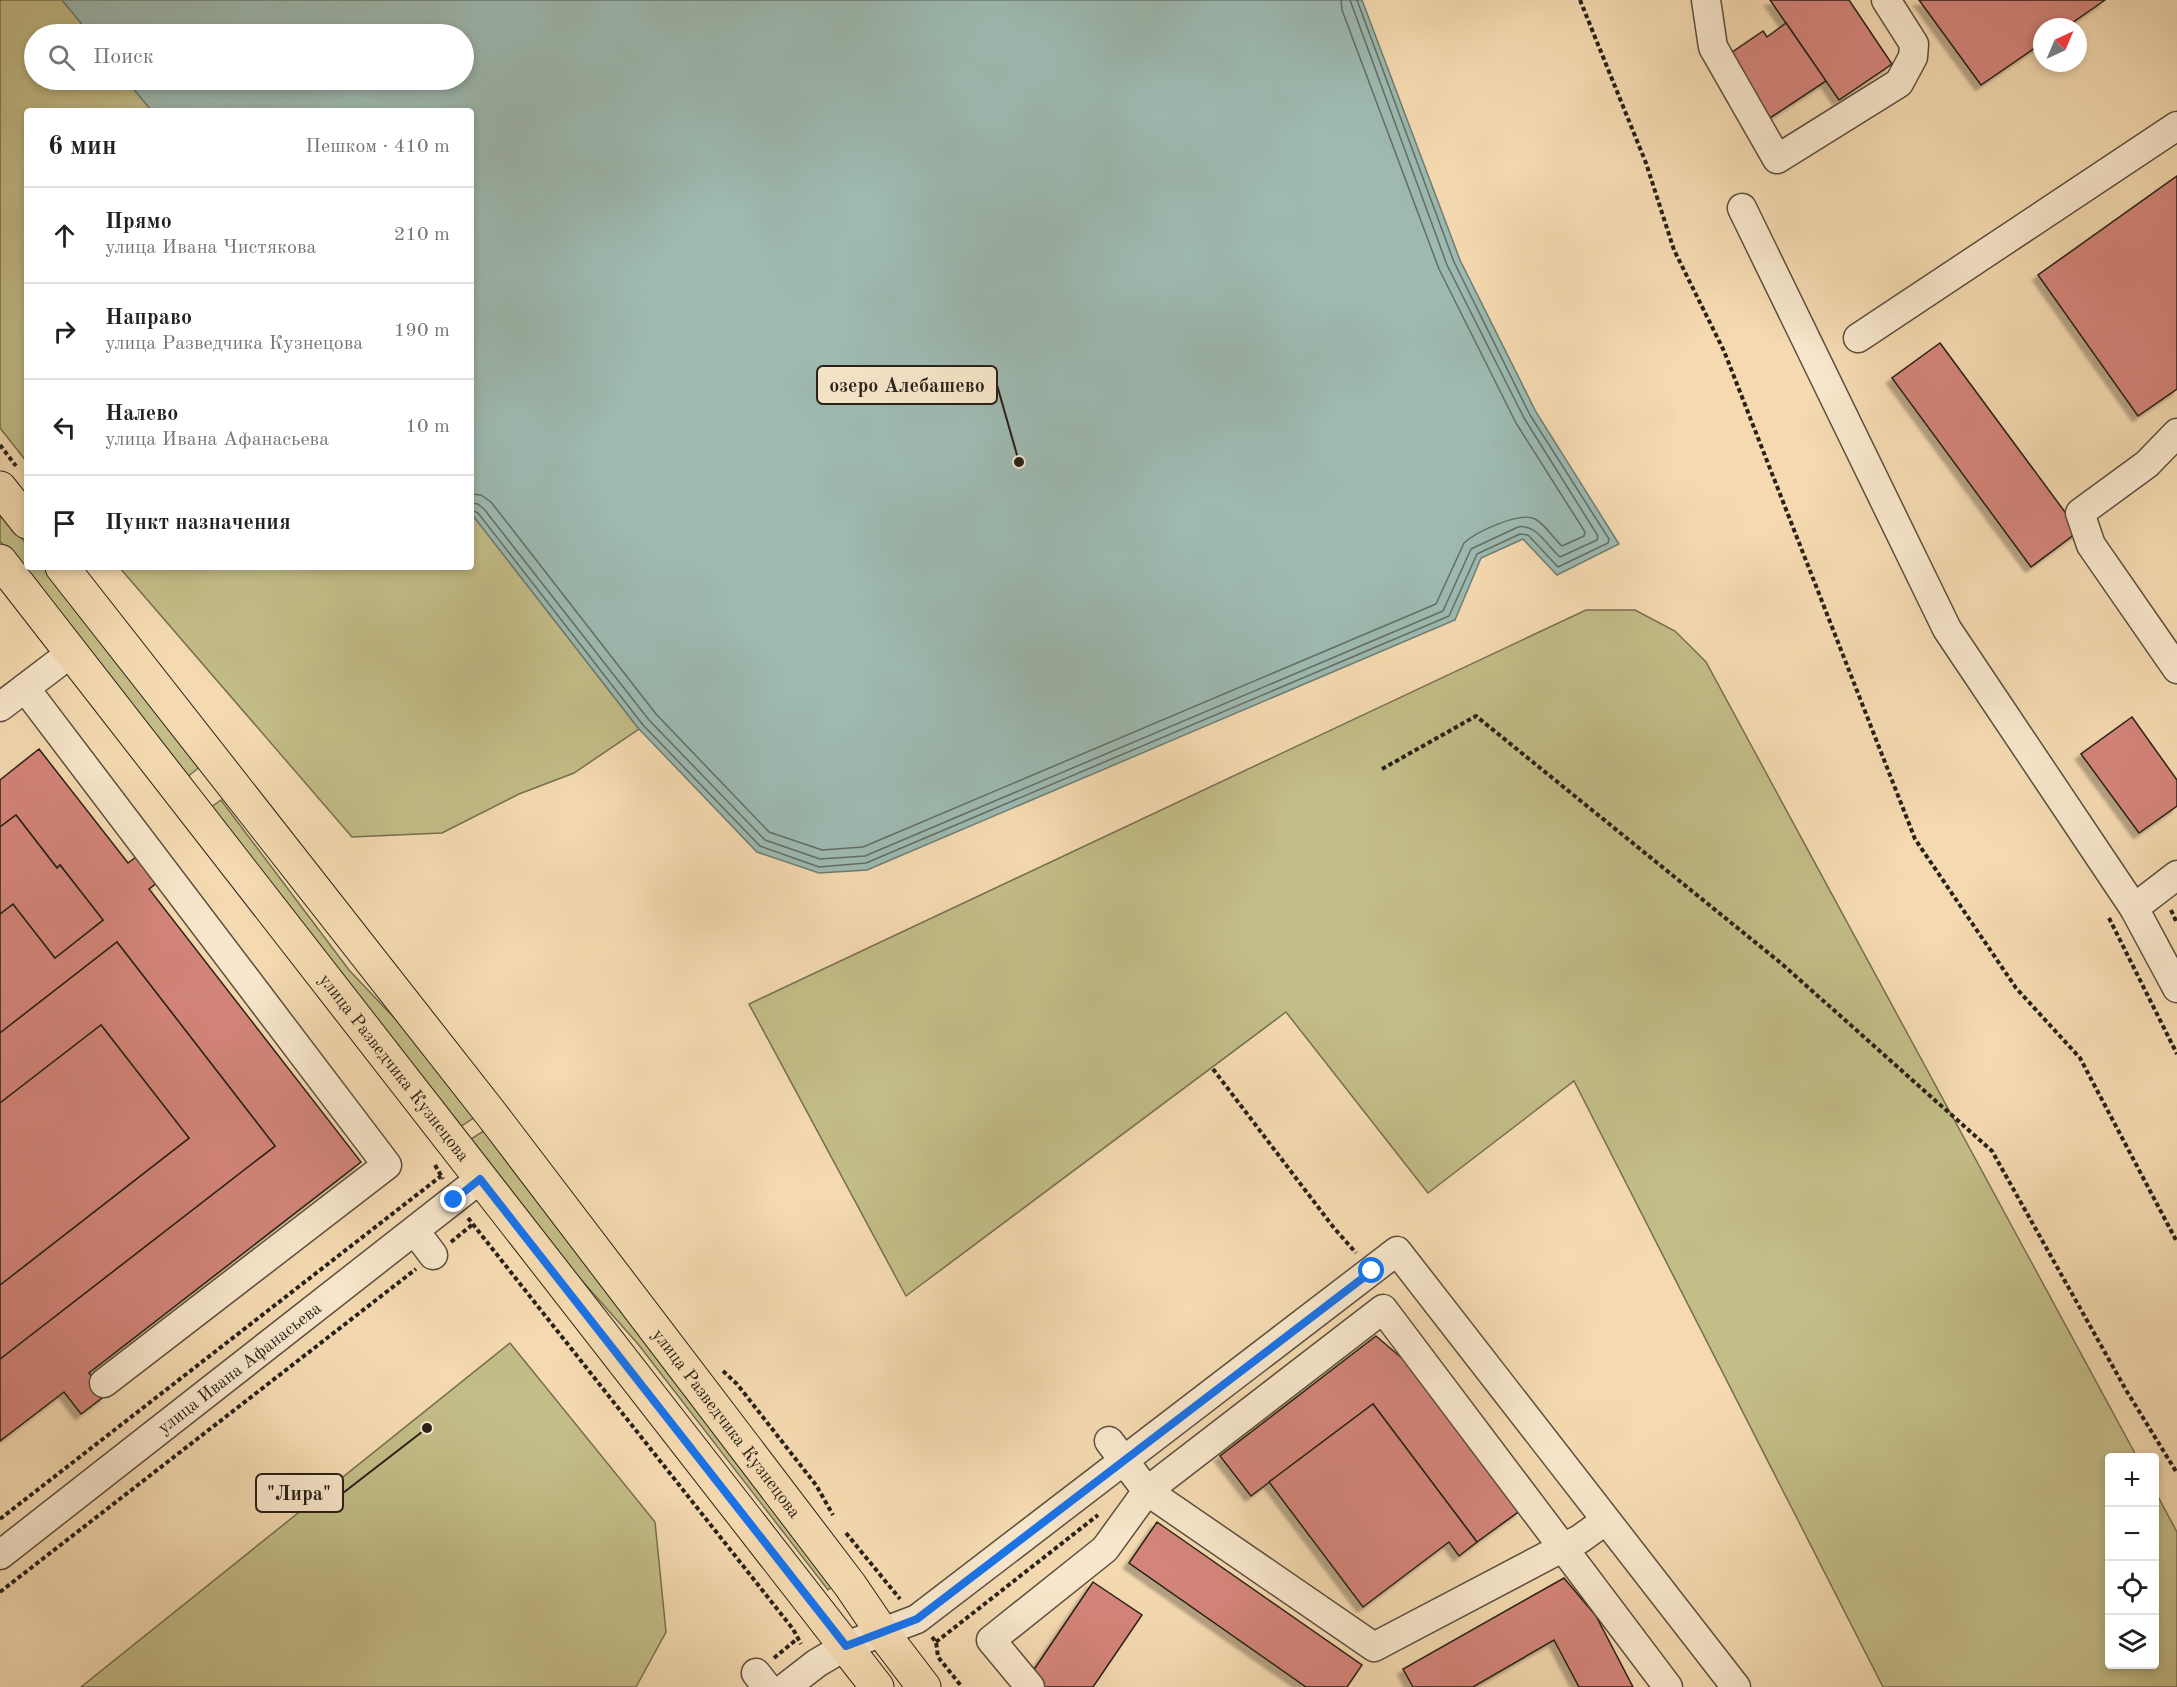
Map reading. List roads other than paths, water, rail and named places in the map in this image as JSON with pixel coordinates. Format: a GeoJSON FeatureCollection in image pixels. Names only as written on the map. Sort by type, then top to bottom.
{"type":"FeatureCollection","features":[{"type":"Feature","properties":{"kind":"main road"},"geometry":{"type":"LineString","coordinates":[[0,488],[24,518]]}},
{"type":"Feature","properties":{"kind":"main road","name":"улица Разведчика Кузнецова"},"geometry":{"type":"LineString","coordinates":[[0,561],[877,1687]]}},
{"type":"Feature","properties":{"kind":"main road","name":"улица Разведчика Кузнецова"},"geometry":{"type":"LineString","coordinates":[[64,570],[492,1114],[850,1585],[924,1687]]}},
{"type":"Feature","properties":{"kind":"main road"},"geometry":{"type":"LineString","coordinates":[[206,826],[199,809],[199,798],[205,788],[215,785],[227,787],[242,797]]}},
{"type":"Feature","properties":{"kind":"street"},"geometry":{"type":"LineString","coordinates":[[1706,0],[1713,48],[1777,159],[1899,83],[1913,57],[1914,44],[1886,0]]}},
{"type":"Feature","properties":{"kind":"street"},"geometry":{"type":"LineString","coordinates":[[1858,338],[2177,126]]}},
{"type":"Feature","properties":{"kind":"street"},"geometry":{"type":"LineString","coordinates":[[1742,208],[1947,629],[2121,912],[2177,988]]}},
{"type":"Feature","properties":{"kind":"street"},"geometry":{"type":"LineString","coordinates":[[2177,433],[2147,464],[2080,513],[2091,545],[2177,669]]}},
{"type":"Feature","properties":{"kind":"street"},"geometry":{"type":"LineString","coordinates":[[0,707],[71,653]]}},
{"type":"Feature","properties":{"kind":"street"},"geometry":{"type":"LineString","coordinates":[[25,688],[387,1165],[104,1383]]}},
{"type":"Feature","properties":{"kind":"street"},"geometry":{"type":"LineString","coordinates":[[2121,912],[2177,875]]}},
{"type":"Feature","properties":{"kind":"street","name":"улица Ивана Афанасьева"},"geometry":{"type":"LineString","coordinates":[[0,1555],[415,1232],[447,1188],[480,1179]]}},
{"type":"Feature","properties":{"kind":"street"},"geometry":{"type":"LineString","coordinates":[[415,1232],[433,1256]]}},
{"type":"Feature","properties":{"kind":"street"},"geometry":{"type":"LineString","coordinates":[[786,1687],[817,1663],[846,1646],[917,1619],[1117,1451],[1397,1251],[1736,1687]]}},
{"type":"Feature","properties":{"kind":"street"},"geometry":{"type":"LineString","coordinates":[[1030,1687],[992,1640],[1105,1549],[1147,1491],[1383,1310],[1668,1687]]}},
{"type":"Feature","properties":{"kind":"street"},"geometry":{"type":"LineString","coordinates":[[1117,1451],[1147,1491],[1374,1647],[1580,1539],[1605,1521]]}},
{"type":"Feature","properties":{"kind":"water"},"geometry":{"type":"Polygon","coordinates":[[[62,0],[1362,0],[1460,260],[1536,412],[1619,544],[1557,575],[1523,539],[1481,558],[1455,620],[867,870],[819,873],[757,852],[639,729],[474,517],[474,108],[149,108],[134,90],[474,90],[474,24],[82,24],[62,0]]]}},
{"type":"Feature","properties":{"kind":"place","name":"озеро Алебашево"},"geometry":{"type":"Point","coordinates":[1019,462]}},
{"type":"Feature","properties":{"kind":"place","name":"\"Лира\""},"geometry":{"type":"Point","coordinates":[427,1428]}}]}
